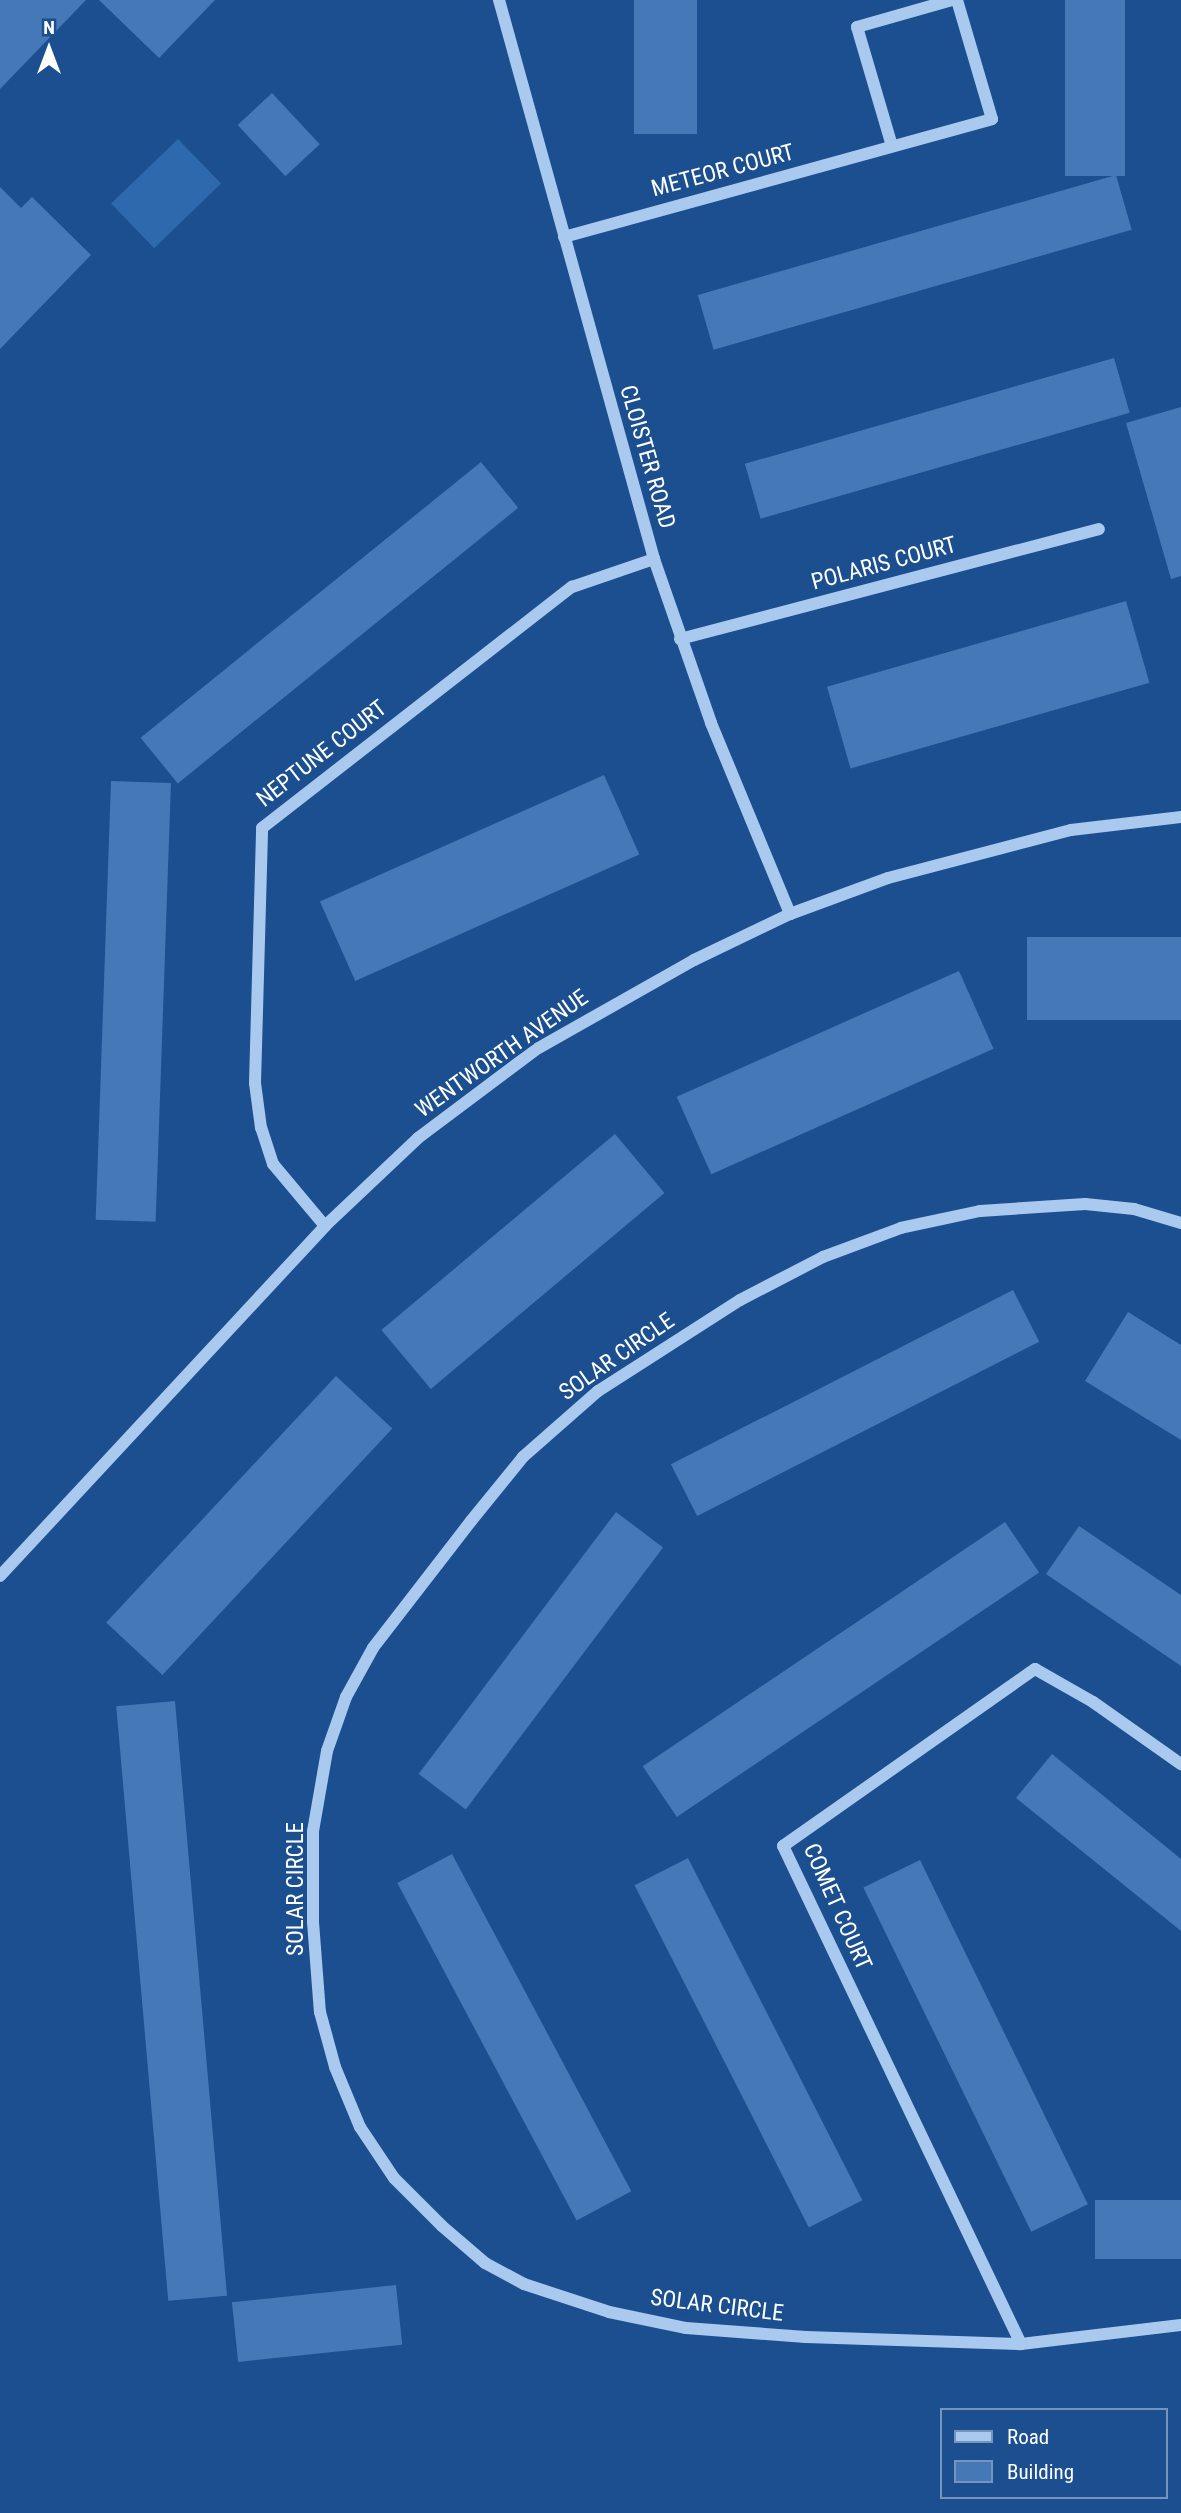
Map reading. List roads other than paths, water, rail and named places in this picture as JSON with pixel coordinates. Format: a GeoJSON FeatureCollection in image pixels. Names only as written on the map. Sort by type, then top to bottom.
{"type":"FeatureCollection","features":[{"type":"Feature","properties":{"kind":"street","name":"CLOISTER ROAD"},"geometry":{"type":"LineString","coordinates":[[499,0],[654,559],[680,639],[790,914]]}},
{"type":"Feature","properties":{"kind":"street"},"geometry":{"type":"LineString","coordinates":[[892,146],[857,27],[951,0]]}},
{"type":"Feature","properties":{"kind":"street","name":"METEOR COURT"},"geometry":{"type":"LineString","coordinates":[[564,237],[992,119],[957,0]]}},
{"type":"Feature","properties":{"kind":"street","name":"POLARIS COURT"},"geometry":{"type":"LineString","coordinates":[[680,639],[1100,529]]}},
{"type":"Feature","properties":{"kind":"street","name":"NEPTUNE COURT"},"geometry":{"type":"LineString","coordinates":[[325,1226],[273,1164],[261,1128],[255,1083],[262,828],[572,587],[654,559]]}},
{"type":"Feature","properties":{"kind":"street","name":"WENTWORTH AVENUE"},"geometry":{"type":"LineString","coordinates":[[0,1576],[325,1226],[418,1138],[535,1050],[607,1006],[790,914],[982,851],[1070,830],[1181,817]]}},
{"type":"Feature","properties":{"kind":"street","name":"SOLAR CIRCLE"},"geometry":{"type":"LineString","coordinates":[[1181,1223],[1134,1209],[1085,1205],[980,1211],[901,1228],[823,1257],[740,1300],[598,1391],[523,1457],[373,1648],[345,1697],[327,1751],[313,1831],[313,1922],[320,2012],[335,2067],[360,2127],[394,2178],[485,2263],[563,2298],[686,2328],[806,2337],[1021,2344],[1181,2325]]}},
{"type":"Feature","properties":{"kind":"street","name":"COMET COURT"},"geometry":{"type":"LineString","coordinates":[[1021,2344],[783,1846],[1035,1670],[1093,1702],[1181,1764]]}}]}
